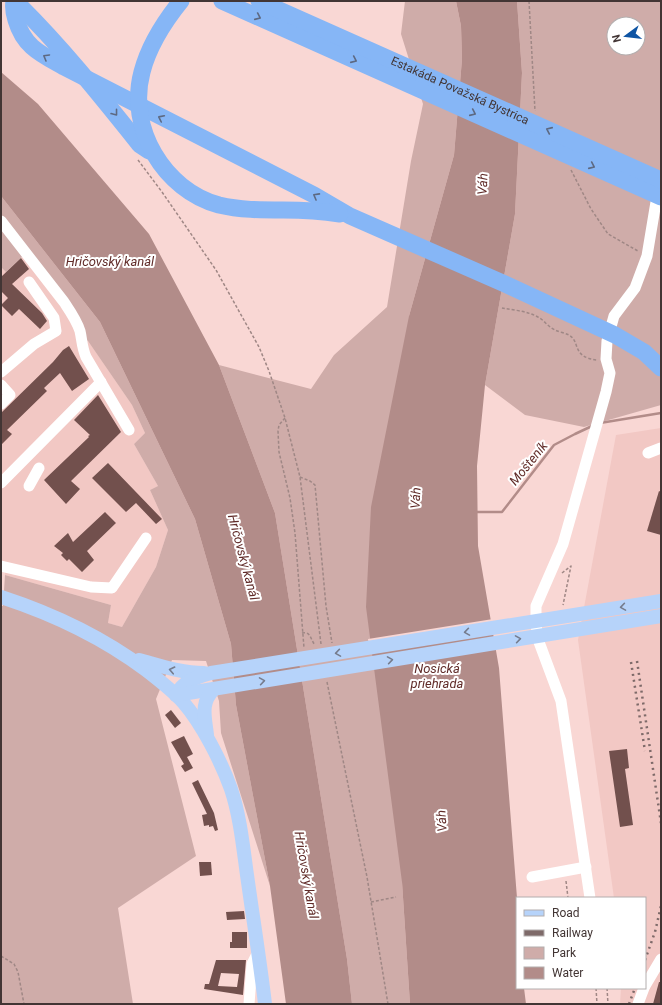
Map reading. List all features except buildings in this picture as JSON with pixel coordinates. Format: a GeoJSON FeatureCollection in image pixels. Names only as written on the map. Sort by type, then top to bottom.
{"type":"FeatureCollection","features":[{"type":"Feature","properties":{"kind":"highway"},"geometry":{"type":"LineString","coordinates":[[14,1],[69,57],[140,144],[155,156]]}},
{"type":"Feature","properties":{"kind":"highway"},"geometry":{"type":"LineString","coordinates":[[14,1],[15,17],[18,26],[27,44],[39,53],[114,94],[314,195],[350,216],[557,307],[615,335],[653,359],[661,368]]}},
{"type":"Feature","properties":{"kind":"highway"},"geometry":{"type":"LineString","coordinates":[[181,1],[158,33],[148,52],[141,73],[138,94],[140,114],[148,142],[155,156],[167,173],[198,197],[218,204],[250,210],[314,210],[350,216]]}},
{"type":"Feature","properties":{"kind":"highway","name":"Estakáda Považská Bystrica"},"geometry":{"type":"LineString","coordinates":[[222,1],[661,197]]}},
{"type":"Feature","properties":{"kind":"highway","name":"Estakáda Považská Bystrica"},"geometry":{"type":"LineString","coordinates":[[259,1],[661,180]]}},
{"type":"Feature","properties":{"kind":"main road"},"geometry":{"type":"LineString","coordinates":[[1,597],[38,610],[70,624],[130,658],[159,679],[191,712],[222,768],[235,804],[241,835],[265,1004]]}},
{"type":"Feature","properties":{"kind":"main road"},"geometry":{"type":"LineString","coordinates":[[176,695],[184,684],[196,678],[216,673],[661,601]]}},
{"type":"Feature","properties":{"kind":"main road"},"geometry":{"type":"LineString","coordinates":[[176,695],[661,616]]}},
{"type":"Feature","properties":{"kind":"main road"},"geometry":{"type":"LineString","coordinates":[[130,658],[189,673],[216,673]]}},
{"type":"Feature","properties":{"kind":"main road"},"geometry":{"type":"LineString","coordinates":[[207,740],[204,708],[207,698],[219,688]]}},
{"type":"Feature","properties":{"kind":"street"},"geometry":{"type":"LineString","coordinates":[[590,897],[561,700],[539,642],[536,625],[536,606],[563,544],[606,392],[610,373],[606,359],[606,340],[614,316],[635,288],[647,256],[661,176]]}},
{"type":"Feature","properties":{"kind":"street"},"geometry":{"type":"LineString","coordinates":[[1,221],[64,302],[72,315],[79,330],[84,351],[129,430]]}},
{"type":"Feature","properties":{"kind":"street"},"geometry":{"type":"LineString","coordinates":[[1,372],[34,344],[56,331],[54,318],[29,282]]}},
{"type":"Feature","properties":{"kind":"street"},"geometry":{"type":"LineString","coordinates":[[1,483],[101,382]]}},
{"type":"Feature","properties":{"kind":"street"},"geometry":{"type":"LineString","coordinates":[[1,385],[10,395],[1,404]]}},
{"type":"Feature","properties":{"kind":"street"},"geometry":{"type":"LineString","coordinates":[[648,453],[661,448]]}},
{"type":"Feature","properties":{"kind":"street"},"geometry":{"type":"LineString","coordinates":[[29,486],[39,468]]}},
{"type":"Feature","properties":{"kind":"street"},"geometry":{"type":"LineString","coordinates":[[1,566],[91,587],[112,588],[146,538]]}},
{"type":"Feature","properties":{"kind":"street"},"geometry":{"type":"LineString","coordinates":[[532,877],[586,867]]}},
{"type":"Feature","properties":{"kind":"street"},"geometry":{"type":"LineString","coordinates":[[249,1004],[252,964],[258,952]]}},
{"type":"Feature","properties":{"kind":"street"},"geometry":{"type":"LineString","coordinates":[[646,983],[661,959]]}},
{"type":"Feature","properties":{"kind":"street"},"geometry":{"type":"LineString","coordinates":[[638,1004],[642,989]]}},
{"type":"Feature","properties":{"kind":"path"},"geometry":{"type":"LineString","coordinates":[[529,1],[534,109],[536,115]]}},
{"type":"Feature","properties":{"kind":"path"},"geometry":{"type":"LineString","coordinates":[[135,155],[216,270],[259,347],[269,371],[285,418],[300,477],[321,646],[316,646],[313,643],[309,633],[302,633]]}},
{"type":"Feature","properties":{"kind":"path"},"geometry":{"type":"LineString","coordinates":[[569,167],[591,208],[608,234],[647,256]]}},
{"type":"Feature","properties":{"kind":"path"},"geometry":{"type":"LineString","coordinates":[[502,308],[526,312],[538,317],[554,330],[570,336],[577,350],[584,356],[591,360],[600,361],[606,359]]}},
{"type":"Feature","properties":{"kind":"path"},"geometry":{"type":"LineString","coordinates":[[285,418],[279,425],[279,452],[290,498],[295,533],[303,642]]}},
{"type":"Feature","properties":{"kind":"path"},"geometry":{"type":"LineString","coordinates":[[300,477],[315,485],[326,606],[333,646]]}},
{"type":"Feature","properties":{"kind":"path"},"geometry":{"type":"LineString","coordinates":[[558,577],[571,566],[562,608]]}},
{"type":"Feature","properties":{"kind":"path"},"geometry":{"type":"LineString","coordinates":[[326,677],[371,902],[388,1004]]}},
{"type":"Feature","properties":{"kind":"path"},"geometry":{"type":"LineString","coordinates":[[565,871],[568,897]]}},
{"type":"Feature","properties":{"kind":"path"},"geometry":{"type":"LineString","coordinates":[[371,902],[396,897]]}},
{"type":"Feature","properties":{"kind":"path"},"geometry":{"type":"LineString","coordinates":[[1,956],[14,964],[18,972],[24,1004]]}},
{"type":"Feature","properties":{"kind":"path"},"geometry":{"type":"LineString","coordinates":[[596,989],[597,1004]]}},
{"type":"Feature","properties":{"kind":"path"},"geometry":{"type":"LineString","coordinates":[[607,989],[608,1004]]}},
{"type":"Feature","properties":{"kind":"shaded area"},"geometry":{"type":"Polygon","coordinates":[[[24,256],[75,326],[77,336],[88,341],[132,405],[145,433],[134,444],[158,486],[150,490],[168,530],[156,567],[122,627],[108,623],[111,605],[5,575],[5,571],[1,570],[1,267],[6,272],[24,256]]]}},
{"type":"Feature","properties":{"kind":"shaded area"},"geometry":{"type":"Polygon","coordinates":[[[661,428],[661,1004],[620,1004],[621,989],[646,989],[646,897],[614,897],[578,640],[616,435],[661,428]]]}},
{"type":"Feature","properties":{"kind":"green space"},"geometry":{"type":"Polygon","coordinates":[[[405,1],[456,1],[461,26],[462,59],[454,155],[409,316],[402,882],[410,1004],[352,1004],[347,959],[275,513],[219,365],[311,389],[334,355],[387,307],[411,161],[423,104],[401,34],[405,1]]]}},
{"type":"Feature","properties":{"kind":"green space"},"geometry":{"type":"Polygon","coordinates":[[[517,1],[661,1],[661,405],[584,427],[525,415],[485,385],[515,214],[522,73],[517,1]]]}},
{"type":"Feature","properties":{"kind":"green space"},"geometry":{"type":"Polygon","coordinates":[[[1,196],[100,322],[195,519],[231,644],[236,705],[270,886],[221,733],[219,701],[206,661],[172,660],[156,699],[196,856],[118,908],[133,1004],[1,1004],[1,606],[3,606],[5,575],[111,605],[108,623],[122,627],[156,567],[168,530],[150,490],[158,486],[134,444],[145,433],[132,405],[88,341],[77,336],[75,325],[23,256],[6,272],[1,267],[1,196]]]}},
{"type":"Feature","properties":{"kind":"water"},"geometry":{"type":"Polygon","coordinates":[[[456,1],[517,1],[522,73],[515,214],[485,385],[477,466],[478,546],[499,668],[517,897],[516,989],[524,989],[526,1004],[410,1004],[402,882],[366,607],[371,507],[409,316],[454,155],[462,59],[461,26],[456,1]]]}},
{"type":"Feature","properties":{"kind":"water","name":"Hričovský kanál"},"geometry":{"type":"Polygon","coordinates":[[[1,72],[38,104],[149,234],[219,365],[275,513],[347,959],[352,1004],[286,1004],[270,886],[236,705],[231,644],[195,519],[100,322],[1,196],[1,72]]]}},
{"type":"Feature","properties":{"kind":"pier"},"geometry":{"type":"Polygon","coordinates":[[[493,619],[495,633],[370,653],[368,639],[493,619]]]}},
{"type":"Feature","properties":{"kind":"waterway","name":"Mošteník"},"geometry":{"type":"LineString","coordinates":[[600,423],[661,413]]}},
{"type":"Feature","properties":{"kind":"waterway","name":"Mošteník"},"geometry":{"type":"LineString","coordinates":[[475,512],[502,512],[554,445],[592,426]]}},
{"type":"Feature","properties":{"kind":"railway"},"geometry":{"type":"LineString","coordinates":[[637,661],[661,823]]}},
{"type":"Feature","properties":{"kind":"railway"},"geometry":{"type":"LineString","coordinates":[[631,662],[645,751]]}},
{"type":"Feature","properties":{"kind":"railway"},"geometry":{"type":"LineString","coordinates":[[646,957],[655,932],[661,906]]}},
{"type":"Feature","properties":{"kind":"railway"},"geometry":{"type":"LineString","coordinates":[[629,1004],[635,989]]}},
{"type":"Feature","properties":{"kind":"water label","name":"Váh"},"geometry":{"type":"Point","coordinates":[482,184]}},
{"type":"Feature","properties":{"kind":"water label","name":"Váh"},"geometry":{"type":"Point","coordinates":[415,498]}},
{"type":"Feature","properties":{"kind":"water label","name":"Nosická priehrada"},"geometry":{"type":"Point","coordinates":[437,676]}},
{"type":"Feature","properties":{"kind":"water label","name":"Váh"},"geometry":{"type":"Point","coordinates":[441,821]}}]}
